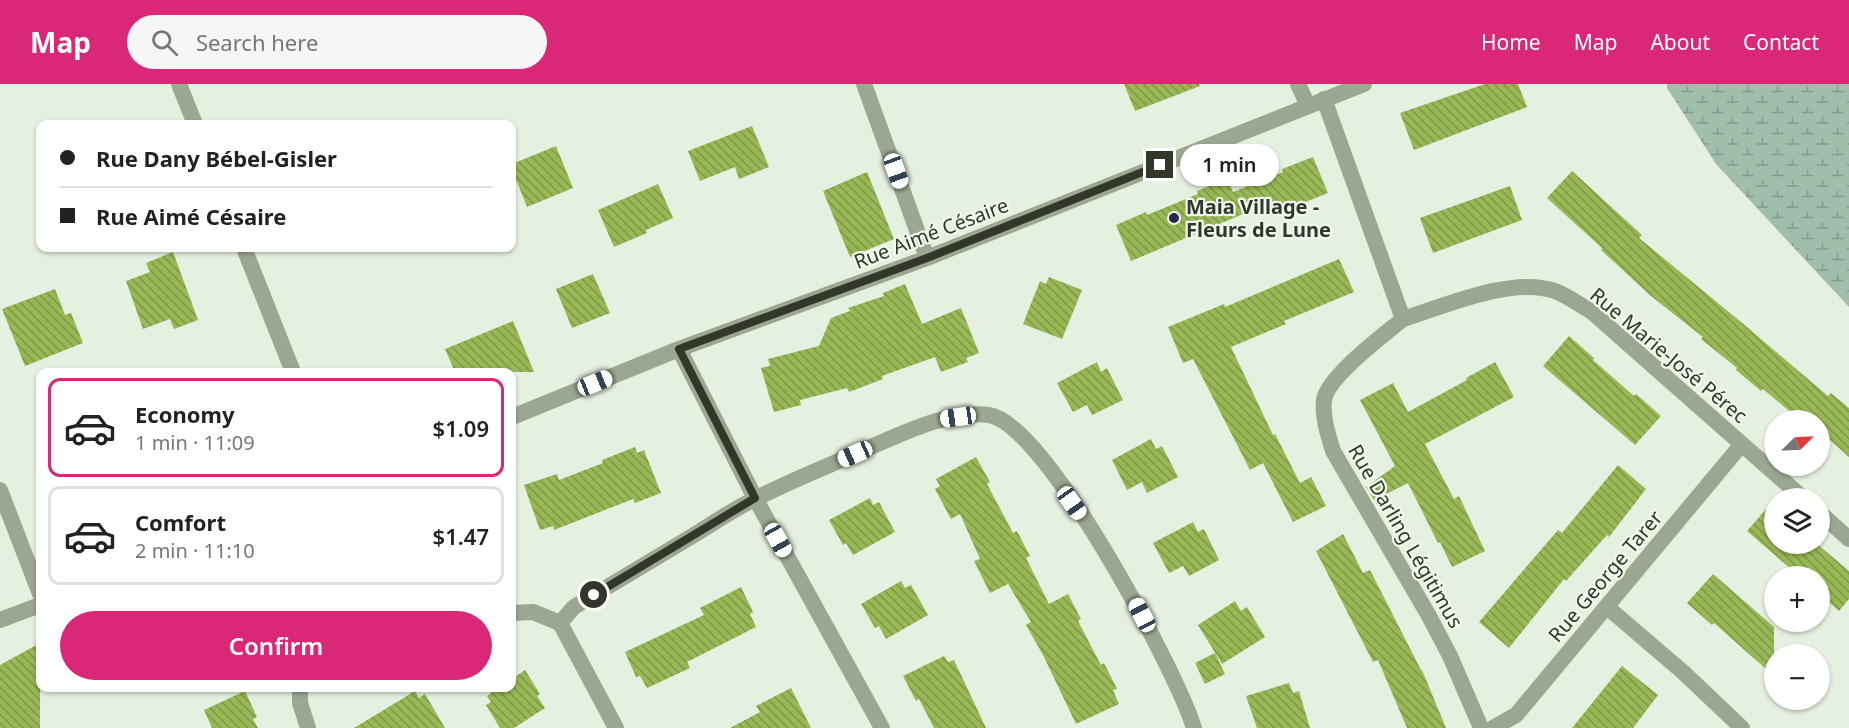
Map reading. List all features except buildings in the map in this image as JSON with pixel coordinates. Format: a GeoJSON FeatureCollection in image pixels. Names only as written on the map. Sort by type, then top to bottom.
{"type":"FeatureCollection","features":[{"type":"Feature","properties":{"kind":"street"},"geometry":{"type":"LineString","coordinates":[[179,84],[193,120]]}},
{"type":"Feature","properties":{"kind":"street"},"geometry":{"type":"LineString","coordinates":[[864,84],[927,258]]}},
{"type":"Feature","properties":{"kind":"street"},"geometry":{"type":"LineString","coordinates":[[1298,84],[1308,106]]}},
{"type":"Feature","properties":{"kind":"street","name":"Rue Aimé Césaire"},"geometry":{"type":"LineString","coordinates":[[516,415],[679,349],[927,258],[1364,84]]}},
{"type":"Feature","properties":{"kind":"street"},"geometry":{"type":"LineString","coordinates":[[1324,99],[1402,319]]}},
{"type":"Feature","properties":{"kind":"street"},"geometry":{"type":"LineString","coordinates":[[246,252],[291,368]]}},
{"type":"Feature","properties":{"kind":"street","name":"Rue Marie-José Pérec"},"geometry":{"type":"LineString","coordinates":[[1402,319],[1493,291],[1532,286],[1558,292],[1592,312],[1792,488]]}},
{"type":"Feature","properties":{"kind":"street","name":"Rue Darling Légitimus"},"geometry":{"type":"LineString","coordinates":[[1402,319],[1332,383],[1324,399],[1327,431],[1333,451],[1445,646],[1481,728]]}},
{"type":"Feature","properties":{"kind":"street"},"geometry":{"type":"LineString","coordinates":[[679,349],[755,498],[882,728]]}},
{"type":"Feature","properties":{"kind":"street"},"geometry":{"type":"LineString","coordinates":[[560,623],[574,607],[755,498],[896,436],[943,419],[991,415],[1009,423],[1028,442],[1098,540],[1126,585],[1164,655],[1194,728]]}},
{"type":"Feature","properties":{"kind":"street","name":"Rue George Tarer"},"geometry":{"type":"LineString","coordinates":[[1493,728],[1516,715],[1742,444]]}},
{"type":"Feature","properties":{"kind":"street"},"geometry":{"type":"LineString","coordinates":[[0,490],[36,584]]}},
{"type":"Feature","properties":{"kind":"street"},"geometry":{"type":"LineString","coordinates":[[1830,522],[1849,539]]}},
{"type":"Feature","properties":{"kind":"street"},"geometry":{"type":"LineString","coordinates":[[0,620],[36,606]]}},
{"type":"Feature","properties":{"kind":"street"},"geometry":{"type":"LineString","coordinates":[[1607,607],[1683,672],[1742,728]]}},
{"type":"Feature","properties":{"kind":"street"},"geometry":{"type":"LineString","coordinates":[[516,613],[534,612],[560,623],[616,728]]}},
{"type":"Feature","properties":{"kind":"street"},"geometry":{"type":"LineString","coordinates":[[300,692],[300,703],[308,728]]}},
{"type":"Feature","properties":{"kind":"green space"},"geometry":{"type":"Polygon","coordinates":[[[1667,84],[1849,84],[1849,307],[1716,164],[1667,88],[1667,84]]]}},
{"type":"Feature","properties":{"kind":"place","name":"Maia Village - Fleurs de Lune"},"geometry":{"type":"Point","coordinates":[1174,218]}},
{"type":"Feature","properties":{"kind":"route"},"geometry":{"type":"LineString","coordinates":[[594,595],[755,498],[679,349],[927,258],[1160,165]]}}]}
